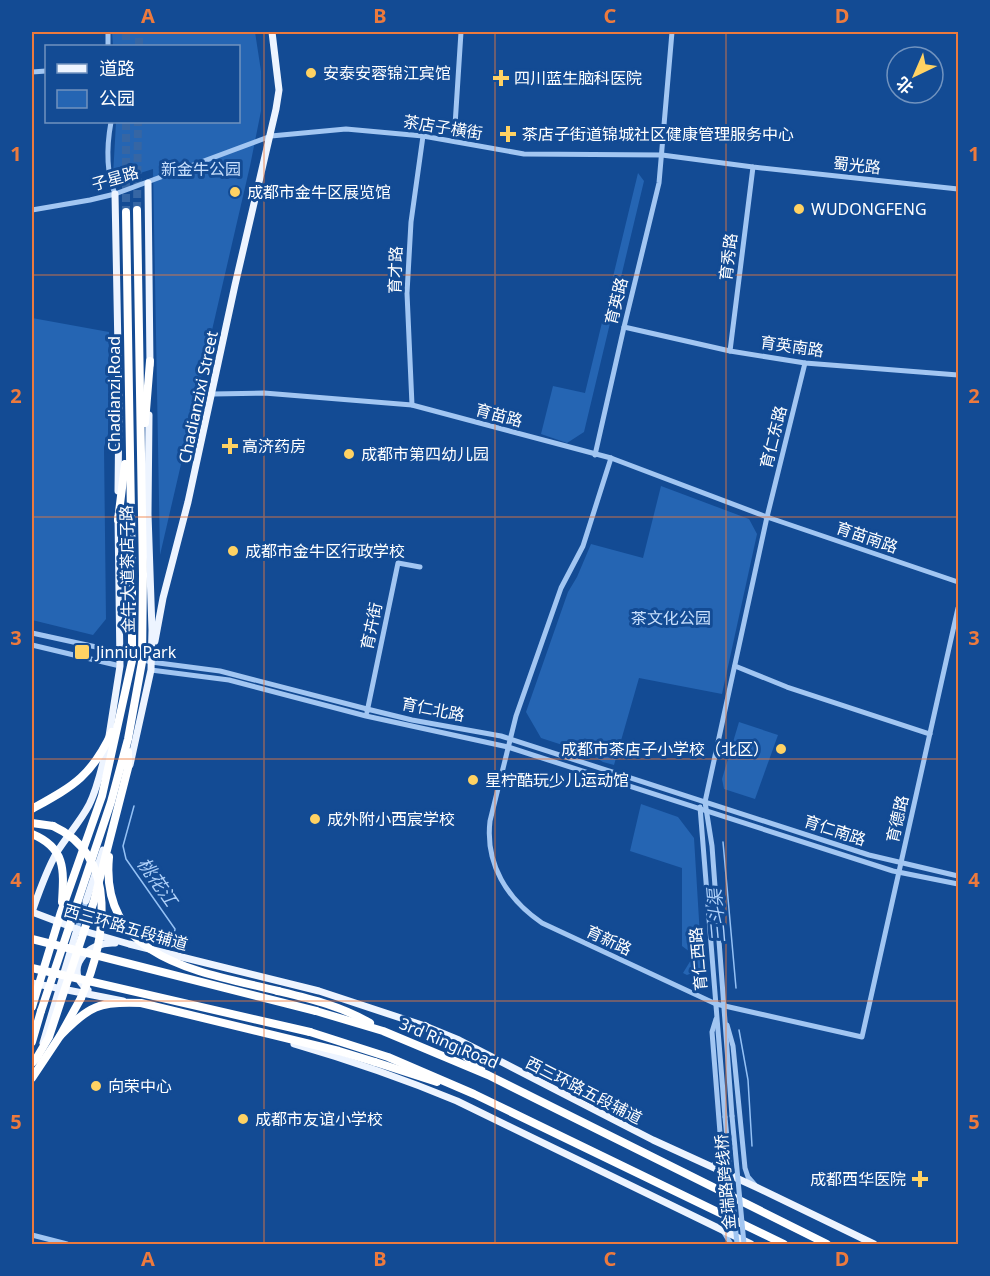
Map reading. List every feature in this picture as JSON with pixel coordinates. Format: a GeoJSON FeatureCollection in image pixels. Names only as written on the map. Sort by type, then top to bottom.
{"type":"FeatureCollection","features":[{"type":"Feature","properties":{"kind":"highway","name":"金牛大道茶店子路"},"geometry":{"type":"LineString","coordinates":[[32,1042],[111,802],[128,739],[142,662],[143,575],[137,210]]}},
{"type":"Feature","properties":{"kind":"highway","name":"Chadianzi Road"},"geometry":{"type":"LineString","coordinates":[[126,212],[132,575]]}},
{"type":"Feature","properties":{"kind":"highway"},"geometry":{"type":"LineString","coordinates":[[140,477],[150,361]]}},
{"type":"Feature","properties":{"kind":"highway"},"geometry":{"type":"LineString","coordinates":[[118,520],[129,434]]}},
{"type":"Feature","properties":{"kind":"highway","name":"金牛大道茶店子路"},"geometry":{"type":"LineString","coordinates":[[62,912],[102,796],[132,661],[132,575]]}},
{"type":"Feature","properties":{"kind":"highway"},"geometry":{"type":"LineString","coordinates":[[32,809],[77,782],[93,767],[106,746],[120,715]]}},
{"type":"Feature","properties":{"kind":"highway"},"geometry":{"type":"LineString","coordinates":[[32,1063],[49,1037],[94,901],[128,768],[128,739]]}},
{"type":"Feature","properties":{"kind":"highway"},"geometry":{"type":"LineString","coordinates":[[32,823],[53,826],[76,840],[87,853],[95,868],[102,909],[96,958],[81,998],[60,1036],[32,1077]]}},
{"type":"Feature","properties":{"kind":"highway"},"geometry":{"type":"LineString","coordinates":[[112,827],[108,876],[110,892],[126,927],[140,943],[161,957],[183,967],[320,1001],[352,1013],[383,1031]]}},
{"type":"Feature","properties":{"kind":"highway"},"geometry":{"type":"LineString","coordinates":[[32,834],[53,848],[61,860],[63,875],[62,912],[32,1008]]}},
{"type":"Feature","properties":{"kind":"highway","name":"3rd Ring Road"},"geometry":{"type":"LineString","coordinates":[[32,938],[316,1011],[383,1031],[488,1075],[828,1245]]}},
{"type":"Feature","properties":{"kind":"highway"},"geometry":{"type":"LineString","coordinates":[[32,968],[309,1032],[388,1058],[474,1094],[784,1245]]}},
{"type":"Feature","properties":{"kind":"highway"},"geometry":{"type":"LineString","coordinates":[[60,1036],[78,1018],[102,1005],[118,1002],[141,1003],[339,1051],[474,1094]]}},
{"type":"Feature","properties":{"kind":"highway"},"geometry":{"type":"LineString","coordinates":[[425,1026],[488,1075]]}},
{"type":"Feature","properties":{"kind":"main road","name":"Chadianzixi Street"},"geometry":{"type":"LineString","coordinates":[[151,666],[163,598],[188,502],[235,285],[271,136],[279,90],[272,32]]}},
{"type":"Feature","properties":{"kind":"main road"},"geometry":{"type":"LineString","coordinates":[[86,901],[126,777],[151,666],[148,514],[150,361],[148,183]]}},
{"type":"Feature","properties":{"kind":"main road"},"geometry":{"type":"LineString","coordinates":[[32,912],[39,890],[58,851],[74,831],[97,786],[108,743],[120,666],[115,194]]}},
{"type":"Feature","properties":{"kind":"main road"},"geometry":{"type":"LineString","coordinates":[[120,666],[151,666]]}},
{"type":"Feature","properties":{"kind":"main road","name":"西三环路五段辅道"},"geometry":{"type":"LineString","coordinates":[[32,912],[77,929],[129,944],[319,991],[425,1026],[459,1040],[653,1140],[874,1245]]}},
{"type":"Feature","properties":{"kind":"main road"},"geometry":{"type":"LineString","coordinates":[[32,1077],[77,929]]}},
{"type":"Feature","properties":{"kind":"main road"},"geometry":{"type":"LineString","coordinates":[[94,994],[81,984],[78,976],[80,961],[86,951],[102,944],[129,944]]}},
{"type":"Feature","properties":{"kind":"main road"},"geometry":{"type":"LineString","coordinates":[[32,983],[94,994],[284,1041],[416,1084],[467,1106],[751,1245]]}},
{"type":"Feature","properties":{"kind":"street"},"geometry":{"type":"LineString","coordinates":[[454,141],[461,32]]}},
{"type":"Feature","properties":{"kind":"street","name":"育英路"},"geometry":{"type":"LineString","coordinates":[[595,455],[659,183],[672,32]]}},
{"type":"Feature","properties":{"kind":"street"},"geometry":{"type":"LineString","coordinates":[[111,123],[109,166],[115,194]]}},
{"type":"Feature","properties":{"kind":"street","name":"茶店子横街"},"geometry":{"type":"LineString","coordinates":[[271,136],[346,129],[423,136],[524,154],[662,155],[753,167]]}},
{"type":"Feature","properties":{"kind":"street","name":"子星路"},"geometry":{"type":"LineString","coordinates":[[32,210],[115,194],[271,136]]}},
{"type":"Feature","properties":{"kind":"street","name":"育才路"},"geometry":{"type":"LineString","coordinates":[[412,405],[406,293],[411,222],[423,136]]}},
{"type":"Feature","properties":{"kind":"street","name":"蜀光路"},"geometry":{"type":"LineString","coordinates":[[753,167],[958,189]]}},
{"type":"Feature","properties":{"kind":"street","name":"育秀路"},"geometry":{"type":"LineString","coordinates":[[730,351],[753,167]]}},
{"type":"Feature","properties":{"kind":"street","name":"育英南路"},"geometry":{"type":"LineString","coordinates":[[624,327],[730,351],[805,363],[958,375]]}},
{"type":"Feature","properties":{"kind":"street","name":"育仁东路"},"geometry":{"type":"LineString","coordinates":[[767,518],[805,363]]}},
{"type":"Feature","properties":{"kind":"street","name":"育苗路"},"geometry":{"type":"LineString","coordinates":[[213,394],[264,393],[412,405],[610,458],[767,518]]}},
{"type":"Feature","properties":{"kind":"street"},"geometry":{"type":"LineString","coordinates":[[510,739],[561,588],[583,546],[610,458]]}},
{"type":"Feature","properties":{"kind":"street","name":"育苗南路"},"geometry":{"type":"LineString","coordinates":[[767,518],[958,582]]}},
{"type":"Feature","properties":{"kind":"street","name":"育仁西路"},"geometry":{"type":"LineString","coordinates":[[729,1116],[724,1006],[712,846],[705,802],[767,518]]}},
{"type":"Feature","properties":{"kind":"street","name":"育卉街"},"geometry":{"type":"LineString","coordinates":[[367,713],[398,563],[420,567]]}},
{"type":"Feature","properties":{"kind":"street","name":"育德路"},"geometry":{"type":"LineString","coordinates":[[862,1037],[958,608]]}},
{"type":"Feature","properties":{"kind":"street"},"geometry":{"type":"LineString","coordinates":[[32,633],[119,652],[151,666],[229,680],[508,747],[899,872],[958,884]]}},
{"type":"Feature","properties":{"kind":"street"},"geometry":{"type":"LineString","coordinates":[[32,645],[120,666]]}},
{"type":"Feature","properties":{"kind":"street"},"geometry":{"type":"LineString","coordinates":[[735,666],[787,687],[930,734]]}},
{"type":"Feature","properties":{"kind":"street","name":"育仁北路"},"geometry":{"type":"LineString","coordinates":[[367,713],[501,735],[705,802]]}},
{"type":"Feature","properties":{"kind":"street","name":"育新路"},"geometry":{"type":"LineString","coordinates":[[510,739],[488,835],[490,853],[503,884],[527,912],[542,922],[716,1004],[862,1037]]}},
{"type":"Feature","properties":{"kind":"street"},"geometry":{"type":"LineString","coordinates":[[699,808],[705,802]]}},
{"type":"Feature","properties":{"kind":"street","name":"育仁南路"},"geometry":{"type":"LineString","coordinates":[[705,802],[901,864],[958,876]]}},
{"type":"Feature","properties":{"kind":"street","name":"育仁西路"},"geometry":{"type":"LineString","coordinates":[[699,808],[717,1017],[729,1116]]}},
{"type":"Feature","properties":{"kind":"street"},"geometry":{"type":"LineString","coordinates":[[77,929],[86,901]]}},
{"type":"Feature","properties":{"kind":"street"},"geometry":{"type":"LineString","coordinates":[[711,1166],[722,1158],[712,1032],[717,1017]]}},
{"type":"Feature","properties":{"kind":"street"},"geometry":{"type":"LineString","coordinates":[[724,1017],[733,1046],[745,1168],[748,1177],[756,1187]]}},
{"type":"Feature","properties":{"kind":"street","name":"金瑞路跨线桥"},"geometry":{"type":"LineString","coordinates":[[729,1116],[737,1245]]}},
{"type":"Feature","properties":{"kind":"street","name":"金瑞路跨线桥"},"geometry":{"type":"LineString","coordinates":[[729,1116],[744,1245]]}},
{"type":"Feature","properties":{"kind":"street"},"geometry":{"type":"LineString","coordinates":[[722,1229],[731,1245]]}},
{"type":"Feature","properties":{"kind":"street"},"geometry":{"type":"LineString","coordinates":[[32,1234],[67,1245]]}},
{"type":"Feature","properties":{"kind":"green space","name":"新金牛公园"},"geometry":{"type":"Polygon","coordinates":[[[112,32],[255,32],[261,71],[261,111],[250,166],[160,555],[153,169],[118,180],[113,176],[116,123],[240,123],[240,45],[113,45],[112,32]]]}},
{"type":"Feature","properties":{"kind":"green space"},"geometry":{"type":"Polygon","coordinates":[[[638,173],[644,181],[584,432],[567,443],[541,434],[553,386],[585,393],[638,173]]]}},
{"type":"Feature","properties":{"kind":"green space"},"geometry":{"type":"Polygon","coordinates":[[[32,318],[109,332],[108,434],[104,447],[106,619],[93,635],[32,620],[32,318]]]}},
{"type":"Feature","properties":{"kind":"green space","name":"茶文化公园"},"geometry":{"type":"Polygon","coordinates":[[[661,486],[749,519],[757,534],[722,694],[639,678],[614,765],[603,762],[590,754],[541,738],[526,712],[568,592],[591,544],[643,558],[661,486]]]}},
{"type":"Feature","properties":{"kind":"green space"},"geometry":{"type":"Polygon","coordinates":[[[739,722],[778,735],[755,799],[724,789],[722,779],[739,722]]]}},
{"type":"Feature","properties":{"kind":"green space"},"geometry":{"type":"Polygon","coordinates":[[[641,804],[678,817],[694,838],[702,969],[687,975],[683,973],[694,955],[682,946],[682,868],[630,851],[641,804]]]}},
{"type":"Feature","properties":{"kind":"waterway","name":"桃花江"},"geometry":{"type":"LineString","coordinates":[[134,806],[123,846],[126,859],[175,929],[174,935]]}},
{"type":"Feature","properties":{"kind":"waterway","name":"三斗渠"},"geometry":{"type":"LineString","coordinates":[[723,842],[736,988]]}},
{"type":"Feature","properties":{"kind":"waterway","name":"三斗渠"},"geometry":{"type":"LineString","coordinates":[[739,1030],[748,1080],[752,1146]]}},
{"type":"Feature","properties":{"kind":"tunnel"},"geometry":{"type":"LineString","coordinates":[[126,32],[126,45]]}},
{"type":"Feature","properties":{"kind":"tunnel"},"geometry":{"type":"LineString","coordinates":[[139,32],[139,45]]}},
{"type":"Feature","properties":{"kind":"tunnel"},"geometry":{"type":"LineString","coordinates":[[126,123],[126,212]]}},
{"type":"Feature","properties":{"kind":"tunnel"},"geometry":{"type":"LineString","coordinates":[[137,210],[138,123]]}},
{"type":"Feature","properties":{"kind":"place","name":"安泰安蓉锦江宾馆"},"geometry":{"type":"Point","coordinates":[311,73]}},
{"type":"Feature","properties":{"kind":"place","name":"四川蓝生脑科医院"},"geometry":{"type":"Point","coordinates":[501,78]}},
{"type":"Feature","properties":{"kind":"place","name":"茶店子街道锦城社区健康管理服务中心"},"geometry":{"type":"Point","coordinates":[508,134]}},
{"type":"Feature","properties":{"kind":"place","name":"成都市金牛区展览馆"},"geometry":{"type":"Point","coordinates":[235,192]}},
{"type":"Feature","properties":{"kind":"place","name":"WUDONGFENG"},"geometry":{"type":"Point","coordinates":[799,209]}},
{"type":"Feature","properties":{"kind":"place","name":"高济药房"},"geometry":{"type":"Point","coordinates":[230,446]}},
{"type":"Feature","properties":{"kind":"place","name":"成都市第四幼儿园"},"geometry":{"type":"Point","coordinates":[349,454]}},
{"type":"Feature","properties":{"kind":"place","name":"成都市金牛区行政学校"},"geometry":{"type":"Point","coordinates":[233,551]}},
{"type":"Feature","properties":{"kind":"place","name":"Jinniu Park"},"geometry":{"type":"Point","coordinates":[82,652]}},
{"type":"Feature","properties":{"kind":"place","name":"成都市茶店子小学校（北区）"},"geometry":{"type":"Point","coordinates":[781,749]}},
{"type":"Feature","properties":{"kind":"place","name":"星柠酷玩少儿运动馆"},"geometry":{"type":"Point","coordinates":[473,780]}},
{"type":"Feature","properties":{"kind":"place","name":"成外附小西宸学校"},"geometry":{"type":"Point","coordinates":[315,819]}},
{"type":"Feature","properties":{"kind":"place","name":"向荣中心"},"geometry":{"type":"Point","coordinates":[96,1086]}},
{"type":"Feature","properties":{"kind":"place","name":"成都市友谊小学校"},"geometry":{"type":"Point","coordinates":[243,1119]}},
{"type":"Feature","properties":{"kind":"place","name":"成都西华医院"},"geometry":{"type":"Point","coordinates":[920,1179]}}]}
